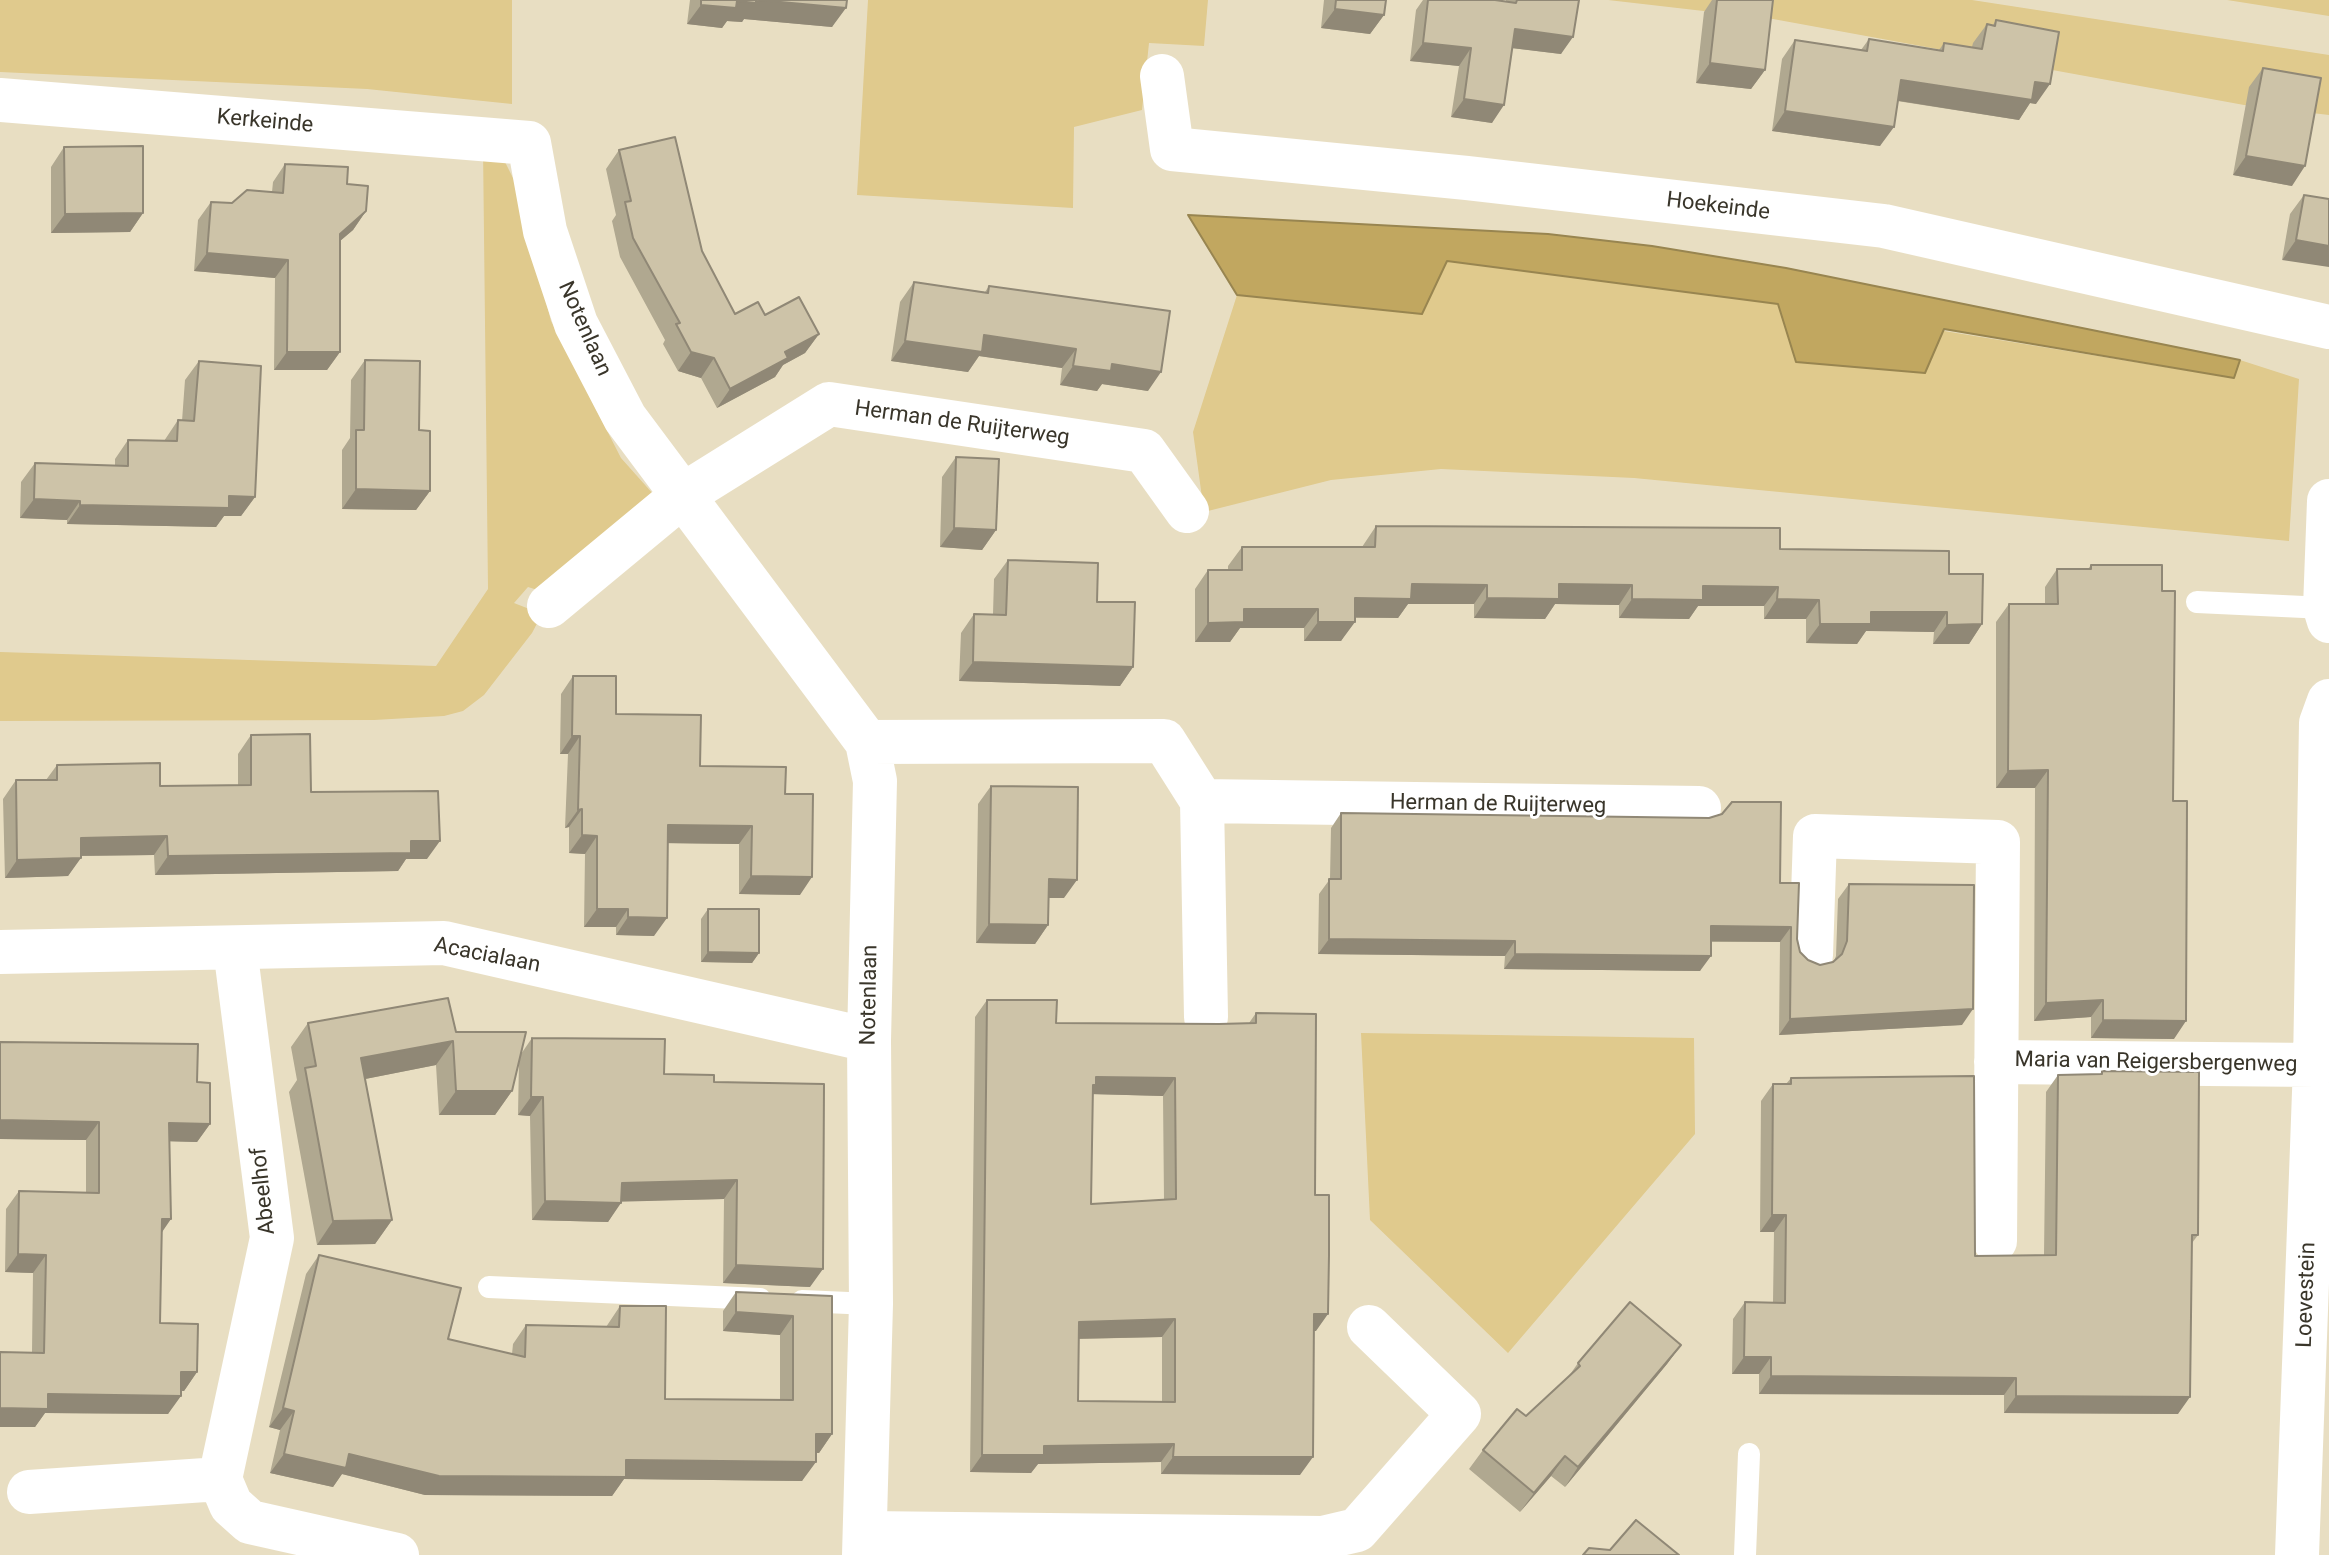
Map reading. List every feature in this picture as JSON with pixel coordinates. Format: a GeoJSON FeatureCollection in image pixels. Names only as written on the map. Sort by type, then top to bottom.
{"type":"FeatureCollection","features":[{"type":"Feature","properties":{"kind":"street","name":"Hoekeinde"},"geometry":{"type":"LineString","coordinates":[[1162,76],[1172,149],[1467,178],[1884,226],[2329,327]]}},
{"type":"Feature","properties":{"kind":"street","name":"Kerkeinde"},"geometry":{"type":"LineString","coordinates":[[0,100],[529,143]]}},
{"type":"Feature","properties":{"kind":"street","name":"Notenlaan"},"geometry":{"type":"LineString","coordinates":[[529,143],[545,231],[576,324],[625,418],[867,742],[875,781],[869,1040],[871,1304],[864,1544]]}},
{"type":"Feature","properties":{"kind":"street","name":"Herman de Ruijterweg"},"geometry":{"type":"LineString","coordinates":[[683,495],[829,404],[1144,451],[1187,511]]}},
{"type":"Feature","properties":{"kind":"street"},"geometry":{"type":"LineString","coordinates":[[549,606],[683,495]]}},
{"type":"Feature","properties":{"kind":"street"},"geometry":{"type":"LineString","coordinates":[[2327,614],[2329,501]]}},
{"type":"Feature","properties":{"kind":"street","name":"Loevestein"},"geometry":{"type":"LineString","coordinates":[[2297,1555],[2315,1065],[2321,723],[2329,701]]}},
{"type":"Feature","properties":{"kind":"street"},"geometry":{"type":"LineString","coordinates":[[867,742],[1164,741],[1202,801],[1206,1017]]}},
{"type":"Feature","properties":{"kind":"street","name":"Herman de Ruijterweg"},"geometry":{"type":"LineString","coordinates":[[1202,801],[1699,808]]}},
{"type":"Feature","properties":{"kind":"street","name":"Maria van Reigersbergenweg"},"geometry":{"type":"LineString","coordinates":[[1811,955],[1815,836],[1998,842],[1995,1241]]}},
{"type":"Feature","properties":{"kind":"street","name":"Acacialaan"},"geometry":{"type":"LineString","coordinates":[[0,952],[444,943],[869,1040]]}},
{"type":"Feature","properties":{"kind":"street","name":"Abeelhof"},"geometry":{"type":"LineString","coordinates":[[220,1479],[272,1238],[235,948]]}},
{"type":"Feature","properties":{"kind":"street","name":"Maria van Reigersbergenweg"},"geometry":{"type":"LineString","coordinates":[[1996,1062],[2315,1065]]}},
{"type":"Feature","properties":{"kind":"street"},"geometry":{"type":"LineString","coordinates":[[864,1544],[1323,1538],[1357,1530],[1459,1414],[1369,1327]]}},
{"type":"Feature","properties":{"kind":"street"},"geometry":{"type":"LineString","coordinates":[[29,1492],[220,1479],[231,1505],[250,1522],[397,1555]]}},
{"type":"Feature","properties":{"kind":"lane"},"geometry":{"type":"LineString","coordinates":[[2197,602],[2327,614]]}},
{"type":"Feature","properties":{"kind":"lane"},"geometry":{"type":"LineString","coordinates":[[489,1287],[871,1304]]}},
{"type":"Feature","properties":{"kind":"lane"},"geometry":{"type":"LineString","coordinates":[[1745,1555],[1749,1454]]}},
{"type":"Feature","properties":{"kind":"shaded area"},"geometry":{"type":"Polygon","coordinates":[[[0,0],[512,0],[512,104],[367,89],[0,72],[0,0]]]}},
{"type":"Feature","properties":{"kind":"shaded area"},"geometry":{"type":"Polygon","coordinates":[[[868,0],[1208,0],[1204,46],[1149,43],[1142,110],[1074,127],[1073,208],[857,195],[868,0]]]}},
{"type":"Feature","properties":{"kind":"shaded area"},"geometry":{"type":"Polygon","coordinates":[[[1608,0],[1972,0],[2329,55],[2329,115],[2244,105],[1773,19],[1608,0]]]}},
{"type":"Feature","properties":{"kind":"shaded area"},"geometry":{"type":"Polygon","coordinates":[[[2227,0],[2329,0],[2329,16],[2227,0]]]}},
{"type":"Feature","properties":{"kind":"shaded area"},"geometry":{"type":"Polygon","coordinates":[[[483,147],[501,154],[517,186],[551,321],[621,458],[654,495],[550,594],[528,587],[514,603],[542,614],[532,633],[484,695],[463,711],[444,716],[374,720],[0,721],[0,652],[436,666],[488,589],[483,147]]]}},
{"type":"Feature","properties":{"kind":"shaded area"},"geometry":{"type":"Polygon","coordinates":[[[1188,215],[1548,234],[1652,246],[1786,268],[2240,360],[2234,378],[1944,329],[1925,373],[1796,362],[1778,304],[1447,261],[1422,314],[1237,295],[1188,215]]]}},
{"type":"Feature","properties":{"kind":"shaded area"},"geometry":{"type":"Polygon","coordinates":[[[1446,261],[1778,304],[2233,378],[2240,360],[2299,379],[2289,541],[1634,478],[1441,469],[1331,480],[1204,512],[1193,432],[1237,295],[1422,314],[1446,261]]]}},
{"type":"Feature","properties":{"kind":"shaded area"},"geometry":{"type":"Polygon","coordinates":[[[1361,1033],[1694,1038],[1695,1134],[1508,1353],[1370,1220],[1361,1033]]]}},
{"type":"Feature","properties":{"kind":"building"},"geometry":{"type":"Polygon","coordinates":[[[701,0],[756,0],[756,3],[737,1],[736,8],[701,5],[701,0]]]}},
{"type":"Feature","properties":{"kind":"building"},"geometry":{"type":"Polygon","coordinates":[[[759,0],[847,0],[846,8],[759,0]]]}},
{"type":"Feature","properties":{"kind":"building"},"geometry":{"type":"Polygon","coordinates":[[[1336,0],[1386,0],[1384,15],[1335,9],[1336,0]]]}},
{"type":"Feature","properties":{"kind":"building"},"geometry":{"type":"Polygon","coordinates":[[[1428,0],[1516,3],[1517,0],[1579,0],[1573,37],[1515,29],[1504,105],[1464,99],[1471,48],[1423,43],[1428,0]]]}},
{"type":"Feature","properties":{"kind":"building"},"geometry":{"type":"Polygon","coordinates":[[[1717,0],[1773,0],[1765,70],[1710,63],[1717,0]]]}},
{"type":"Feature","properties":{"kind":"building"},"geometry":{"type":"Polygon","coordinates":[[[1996,20],[2059,32],[2050,84],[2035,82],[2032,100],[1901,80],[1894,127],[1785,111],[1795,40],[1867,51],[1869,39],[1943,51],[1944,43],[1982,49],[1987,24],[1995,26],[1996,20]]]}},
{"type":"Feature","properties":{"kind":"building"},"geometry":{"type":"Polygon","coordinates":[[[2263,68],[2321,78],[2305,166],[2246,156],[2263,68]]]}},
{"type":"Feature","properties":{"kind":"building"},"geometry":{"type":"Polygon","coordinates":[[[675,137],[702,251],[735,314],[758,302],[765,315],[799,297],[819,334],[785,352],[788,358],[730,389],[714,358],[691,352],[676,324],[680,323],[633,238],[625,202],[631,201],[619,150],[675,137]]]}},
{"type":"Feature","properties":{"kind":"building"},"geometry":{"type":"Polygon","coordinates":[[[143,146],[143,213],[65,214],[64,147],[143,146]]]}},
{"type":"Feature","properties":{"kind":"building"},"geometry":{"type":"Polygon","coordinates":[[[285,164],[348,167],[347,184],[368,186],[366,211],[340,234],[340,352],[287,352],[288,260],[207,253],[211,202],[232,203],[247,190],[283,193],[285,164]]]}},
{"type":"Feature","properties":{"kind":"building"},"geometry":{"type":"Polygon","coordinates":[[[2304,195],[2329,199],[2329,246],[2296,240],[2304,195]]]}},
{"type":"Feature","properties":{"kind":"building"},"geometry":{"type":"Polygon","coordinates":[[[914,282],[988,293],[989,286],[1170,311],[1161,372],[1112,364],[1111,371],[1073,366],[1076,349],[984,335],[982,352],[905,341],[914,282]]]}},
{"type":"Feature","properties":{"kind":"building"},"geometry":{"type":"Polygon","coordinates":[[[365,360],[420,361],[419,430],[430,431],[430,491],[356,489],[356,430],[364,430],[365,360]]]}},
{"type":"Feature","properties":{"kind":"building"},"geometry":{"type":"Polygon","coordinates":[[[199,361],[261,366],[255,497],[229,496],[229,508],[80,505],[80,501],[34,499],[35,463],[128,466],[128,440],[177,441],[178,420],[194,421],[199,361]]]}},
{"type":"Feature","properties":{"kind":"building"},"geometry":{"type":"Polygon","coordinates":[[[956,457],[999,459],[996,530],[954,528],[956,457]]]}},
{"type":"Feature","properties":{"kind":"building"},"geometry":{"type":"Polygon","coordinates":[[[1376,526],[1780,528],[1780,549],[1949,551],[1949,574],[1983,574],[1982,624],[1947,625],[1947,612],[1871,612],[1871,624],[1820,624],[1819,600],[1777,599],[1778,587],[1703,586],[1703,600],[1632,599],[1632,585],[1559,584],[1559,599],[1487,598],[1487,585],[1412,584],[1411,599],[1355,598],[1355,622],[1318,622],[1318,609],[1244,609],[1244,622],[1208,623],[1208,570],[1242,570],[1242,547],[1375,547],[1376,526]]]}},
{"type":"Feature","properties":{"kind":"building"},"geometry":{"type":"Polygon","coordinates":[[[1008,560],[1098,563],[1097,602],[1135,602],[1133,667],[973,662],[974,614],[1006,615],[1008,560]]]}},
{"type":"Feature","properties":{"kind":"building"},"geometry":{"type":"Polygon","coordinates":[[[2091,565],[2162,565],[2162,591],[2175,591],[2173,801],[2187,801],[2186,1021],[2103,1020],[2103,1000],[2046,1003],[2048,770],[2008,771],[2009,604],[2058,604],[2057,569],[2091,569],[2091,565]]]}},
{"type":"Feature","properties":{"kind":"building"},"geometry":{"type":"Polygon","coordinates":[[[573,676],[616,676],[616,714],[701,715],[700,766],[786,767],[785,794],[813,794],[812,877],[751,876],[752,826],[668,825],[667,918],[628,917],[628,909],[597,909],[597,836],[582,835],[582,809],[578,810],[580,736],[572,736],[573,676]]]}},
{"type":"Feature","properties":{"kind":"building"},"geometry":{"type":"Polygon","coordinates":[[[310,734],[311,792],[438,791],[440,841],[411,841],[411,853],[168,856],[167,836],[81,838],[81,858],[17,860],[16,780],[57,780],[57,765],[160,763],[160,786],[251,785],[251,735],[310,734]]]}},
{"type":"Feature","properties":{"kind":"building"},"geometry":{"type":"Polygon","coordinates":[[[991,786],[1078,787],[1077,880],[1049,879],[1048,925],[989,924],[991,786]]]}},
{"type":"Feature","properties":{"kind":"building"},"geometry":{"type":"Polygon","coordinates":[[[1732,802],[1781,802],[1780,883],[1799,883],[1797,939],[1800,952],[1820,965],[1833,962],[1842,954],[1847,941],[1849,884],[1974,885],[1973,1009],[1790,1019],[1791,927],[1711,926],[1711,956],[1515,954],[1515,941],[1329,939],[1329,879],[1341,879],[1341,813],[1709,818],[1722,814],[1732,802]]]}},
{"type":"Feature","properties":{"kind":"building"},"geometry":{"type":"Polygon","coordinates":[[[708,909],[759,909],[759,953],[708,952],[708,909]]]}},
{"type":"Feature","properties":{"kind":"building"},"geometry":{"type":"Polygon","coordinates":[[[448,998],[456,1032],[526,1032],[512,1091],[456,1091],[453,1041],[361,1058],[392,1220],[333,1221],[305,1068],[316,1066],[308,1023],[448,998]]]}},
{"type":"Feature","properties":{"kind":"building"},"geometry":{"type":"Polygon","coordinates":[[[987,1000],[1057,1000],[1056,1023],[1256,1023],[1256,1013],[1316,1014],[1315,1195],[1329,1195],[1329,1255],[1328,1314],[1314,1314],[1313,1457],[1173,1457],[1174,1444],[1044,1446],[1044,1455],[982,1455],[987,1000]],[[1096,1077],[1096,1085],[1093,1085],[1091,1204],[1176,1199],[1175,1078],[1096,1077]],[[1175,1319],[1079,1322],[1078,1401],[1175,1402],[1175,1319]]]}},
{"type":"Feature","properties":{"kind":"building"},"geometry":{"type":"Polygon","coordinates":[[[532,1038],[665,1039],[664,1074],[714,1075],[714,1082],[824,1084],[823,1269],[736,1265],[737,1180],[622,1183],[621,1203],[545,1201],[543,1097],[531,1097],[532,1038]]]}},
{"type":"Feature","properties":{"kind":"building"},"geometry":{"type":"Polygon","coordinates":[[[0,1042],[198,1044],[197,1082],[210,1083],[210,1124],[169,1123],[171,1219],[162,1219],[160,1323],[198,1324],[197,1372],[181,1372],[181,1396],[48,1394],[48,1409],[0,1408],[0,1352],[44,1353],[46,1255],[18,1254],[19,1191],[99,1193],[99,1122],[0,1120],[0,1042]]]}},
{"type":"Feature","properties":{"kind":"building"},"geometry":{"type":"Polygon","coordinates":[[[2102,1071],[2199,1072],[2198,1235],[2192,1235],[2190,1397],[2016,1396],[2016,1378],[1771,1376],[1771,1357],[1744,1357],[1745,1302],[1785,1303],[1786,1215],[1772,1215],[1773,1084],[1791,1084],[1791,1078],[1974,1076],[1975,1256],[2056,1255],[2058,1075],[2102,1074],[2102,1071]]]}},
{"type":"Feature","properties":{"kind":"building"},"geometry":{"type":"Polygon","coordinates":[[[319,1255],[461,1288],[448,1339],[525,1357],[526,1325],[619,1327],[620,1306],[666,1306],[665,1399],[793,1400],[793,1316],[736,1312],[736,1292],[832,1296],[832,1434],[816,1434],[816,1462],[626,1460],[626,1477],[439,1476],[349,1454],[346,1468],[284,1454],[294,1411],[283,1408],[319,1255]]]}},
{"type":"Feature","properties":{"kind":"building"},"geometry":{"type":"Polygon","coordinates":[[[1630,1302],[1681,1345],[1578,1467],[1565,1456],[1534,1493],[1483,1450],[1517,1409],[1526,1416],[1580,1366],[1578,1363],[1630,1302]]]}},
{"type":"Feature","properties":{"kind":"building"},"geometry":{"type":"Polygon","coordinates":[[[1636,1520],[1679,1555],[1583,1555],[1589,1548],[1610,1550],[1636,1520]]]}}]}
